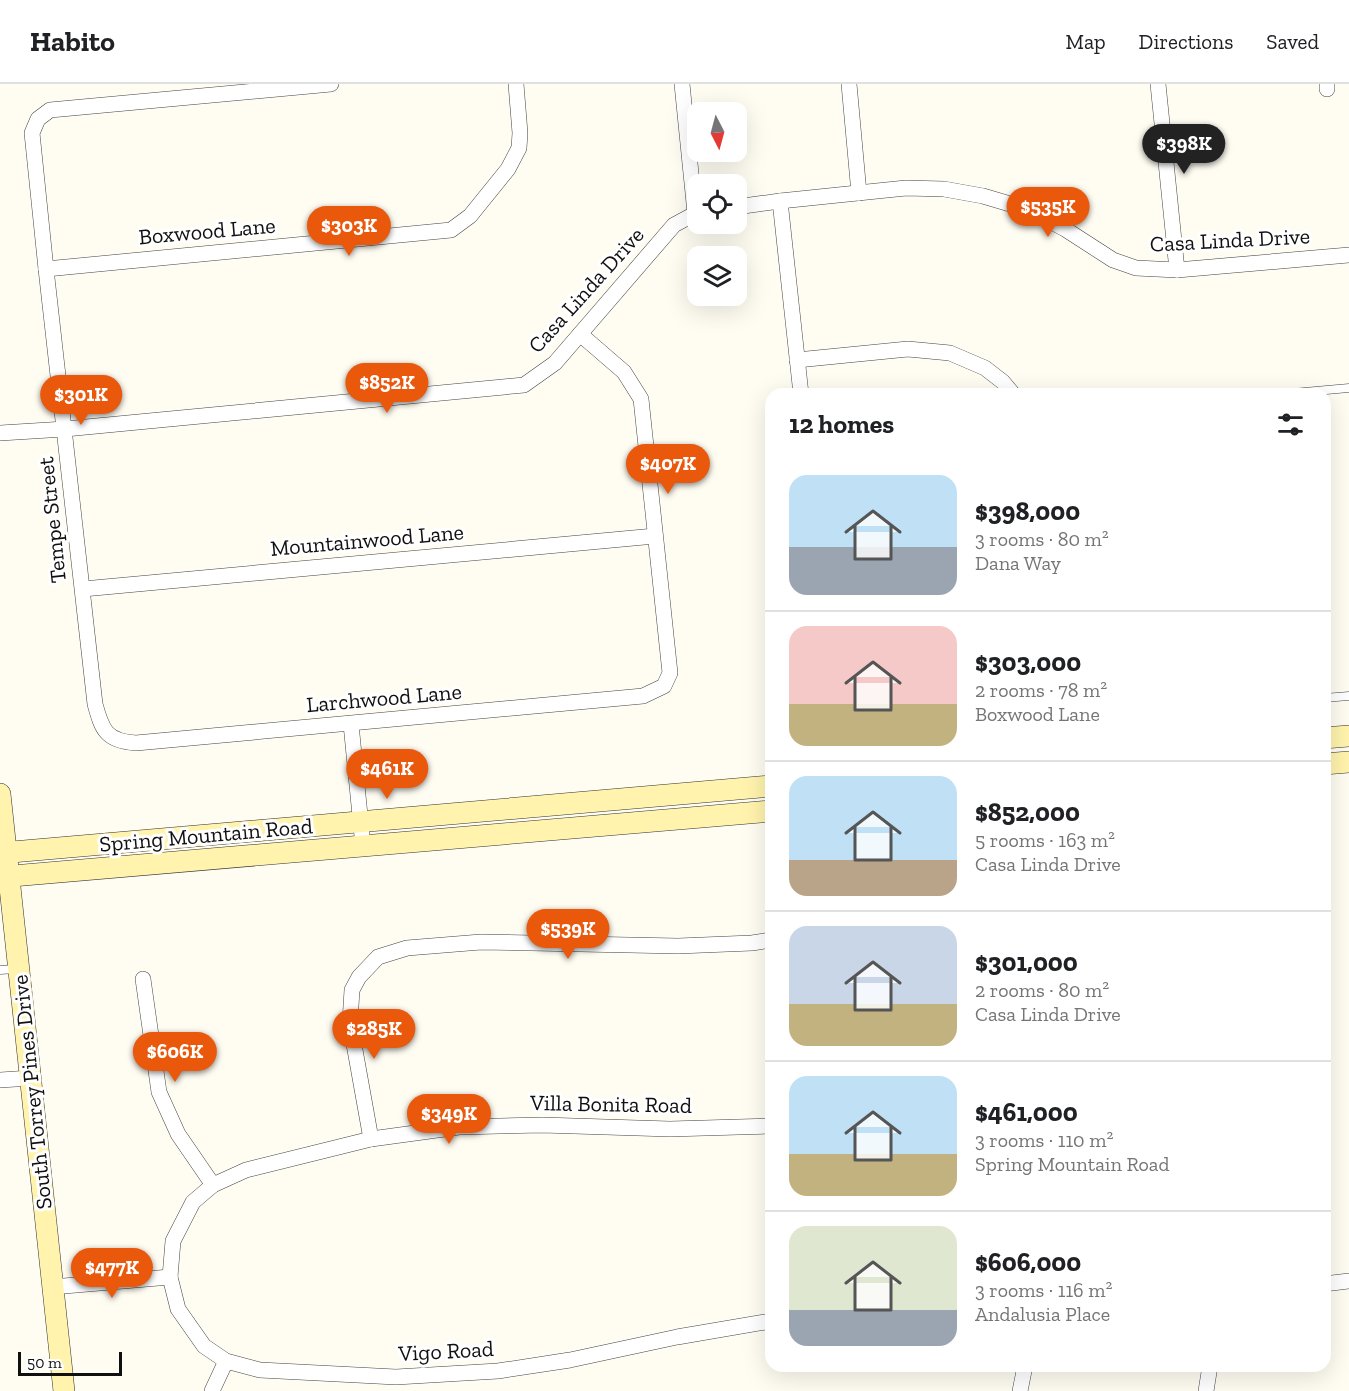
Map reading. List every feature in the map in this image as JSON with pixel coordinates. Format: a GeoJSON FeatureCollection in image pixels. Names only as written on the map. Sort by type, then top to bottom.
{"type":"FeatureCollection","features":[{"type":"Feature","properties":{"kind":"main road"},"geometry":{"type":"LineString","coordinates":[[1331,763],[1349,762]]}},
{"type":"Feature","properties":{"kind":"main road","name":"Spring Mountain Road"},"geometry":{"type":"LineString","coordinates":[[3,853],[765,787]]}},
{"type":"Feature","properties":{"kind":"main road","name":"South Torrey Pines Drive"},"geometry":{"type":"LineString","coordinates":[[0,794],[10,969],[30,1078],[64,1391]]}},
{"type":"Feature","properties":{"kind":"main road","name":"Spring Mountain Road"},"geometry":{"type":"LineString","coordinates":[[4,876],[765,812]]}},
{"type":"Feature","properties":{"kind":"street","name":"Tempe Street"},"geometry":{"type":"LineString","coordinates":[[109,735],[100,722],[95,704],[32,133],[38,119],[50,110],[331,84]]}},
{"type":"Feature","properties":{"kind":"street","name":"Boxwood Lane"},"geometry":{"type":"LineString","coordinates":[[46,269],[451,230],[470,216],[508,169],[519,148],[516,84]]}},
{"type":"Feature","properties":{"kind":"street"},"geometry":{"type":"LineString","coordinates":[[682,84],[692,174]]}},
{"type":"Feature","properties":{"kind":"street"},"geometry":{"type":"LineString","coordinates":[[849,84],[859,193]]}},
{"type":"Feature","properties":{"kind":"street"},"geometry":{"type":"LineString","coordinates":[[1158,84],[1177,270]]}},
{"type":"Feature","properties":{"kind":"street","name":"Casa Linda Drive"},"geometry":{"type":"LineString","coordinates":[[747,206],[906,188],[944,189],[983,196],[1027,209],[1065,229],[1113,260],[1136,268],[1177,270],[1349,255]]}},
{"type":"Feature","properties":{"kind":"street"},"geometry":{"type":"LineString","coordinates":[[780,201],[800,388]]}},
{"type":"Feature","properties":{"kind":"street","name":"Casa Linda Drive"},"geometry":{"type":"LineString","coordinates":[[0,433],[65,429],[524,384],[555,363],[674,225],[687,217]]}},
{"type":"Feature","properties":{"kind":"street"},"geometry":{"type":"LineString","coordinates":[[580,334],[624,372],[641,399],[655,536]]}},
{"type":"Feature","properties":{"kind":"street"},"geometry":{"type":"LineString","coordinates":[[797,360],[908,349],[950,353],[985,368],[1008,388]]}},
{"type":"Feature","properties":{"kind":"street","name":"Mountainwood Lane"},"geometry":{"type":"LineString","coordinates":[[83,589],[655,536]]}},
{"type":"Feature","properties":{"kind":"street","name":"Larchwood Lane"},"geometry":{"type":"LineString","coordinates":[[109,735],[122,742],[136,743],[643,696],[664,686],[670,672],[655,536]]}},
{"type":"Feature","properties":{"kind":"street"},"geometry":{"type":"LineString","coordinates":[[351,724],[363,846]]}},
{"type":"Feature","properties":{"kind":"street"},"geometry":{"type":"LineString","coordinates":[[371,1139],[350,1022],[352,990],[359,977],[378,957],[407,948],[481,942],[678,946],[765,941]]}},
{"type":"Feature","properties":{"kind":"street"},"geometry":{"type":"LineString","coordinates":[[144,979],[159,1092],[178,1134],[213,1185]]}},
{"type":"Feature","properties":{"kind":"street"},"geometry":{"type":"LineString","coordinates":[[0,1080],[30,1078]]}},
{"type":"Feature","properties":{"kind":"street","name":"Villa Bonita Road"},"geometry":{"type":"LineString","coordinates":[[170,1277],[173,1241],[193,1203],[213,1185],[246,1170],[371,1139],[459,1127],[542,1125],[670,1129],[765,1126]]}},
{"type":"Feature","properties":{"kind":"street"},"geometry":{"type":"LineString","coordinates":[[52,1287],[170,1277]]}},
{"type":"Feature","properties":{"kind":"street","name":"Vigo Road"},"geometry":{"type":"LineString","coordinates":[[170,1277],[178,1309],[204,1346],[226,1361],[260,1370],[396,1384],[570,1360],[677,1337],[765,1322]]}},
{"type":"Feature","properties":{"kind":"street"},"geometry":{"type":"LineString","coordinates":[[1331,1283],[1349,1281]]}},
{"type":"Feature","properties":{"kind":"street"},"geometry":{"type":"LineString","coordinates":[[212,1391],[226,1361]]}},
{"type":"Feature","properties":{"kind":"street"},"geometry":{"type":"LineString","coordinates":[[1020,1391],[1024,1372]]}},
{"type":"Feature","properties":{"kind":"street"},"geometry":{"type":"LineString","coordinates":[[1206,1391],[1209,1372]]}},
{"type":"Feature","properties":{"kind":"lane"},"geometry":{"type":"LineString","coordinates":[[1331,390],[1349,388]]}},
{"type":"Feature","properties":{"kind":"lane"},"geometry":{"type":"LineString","coordinates":[[1331,697],[1349,696]]}}]}
